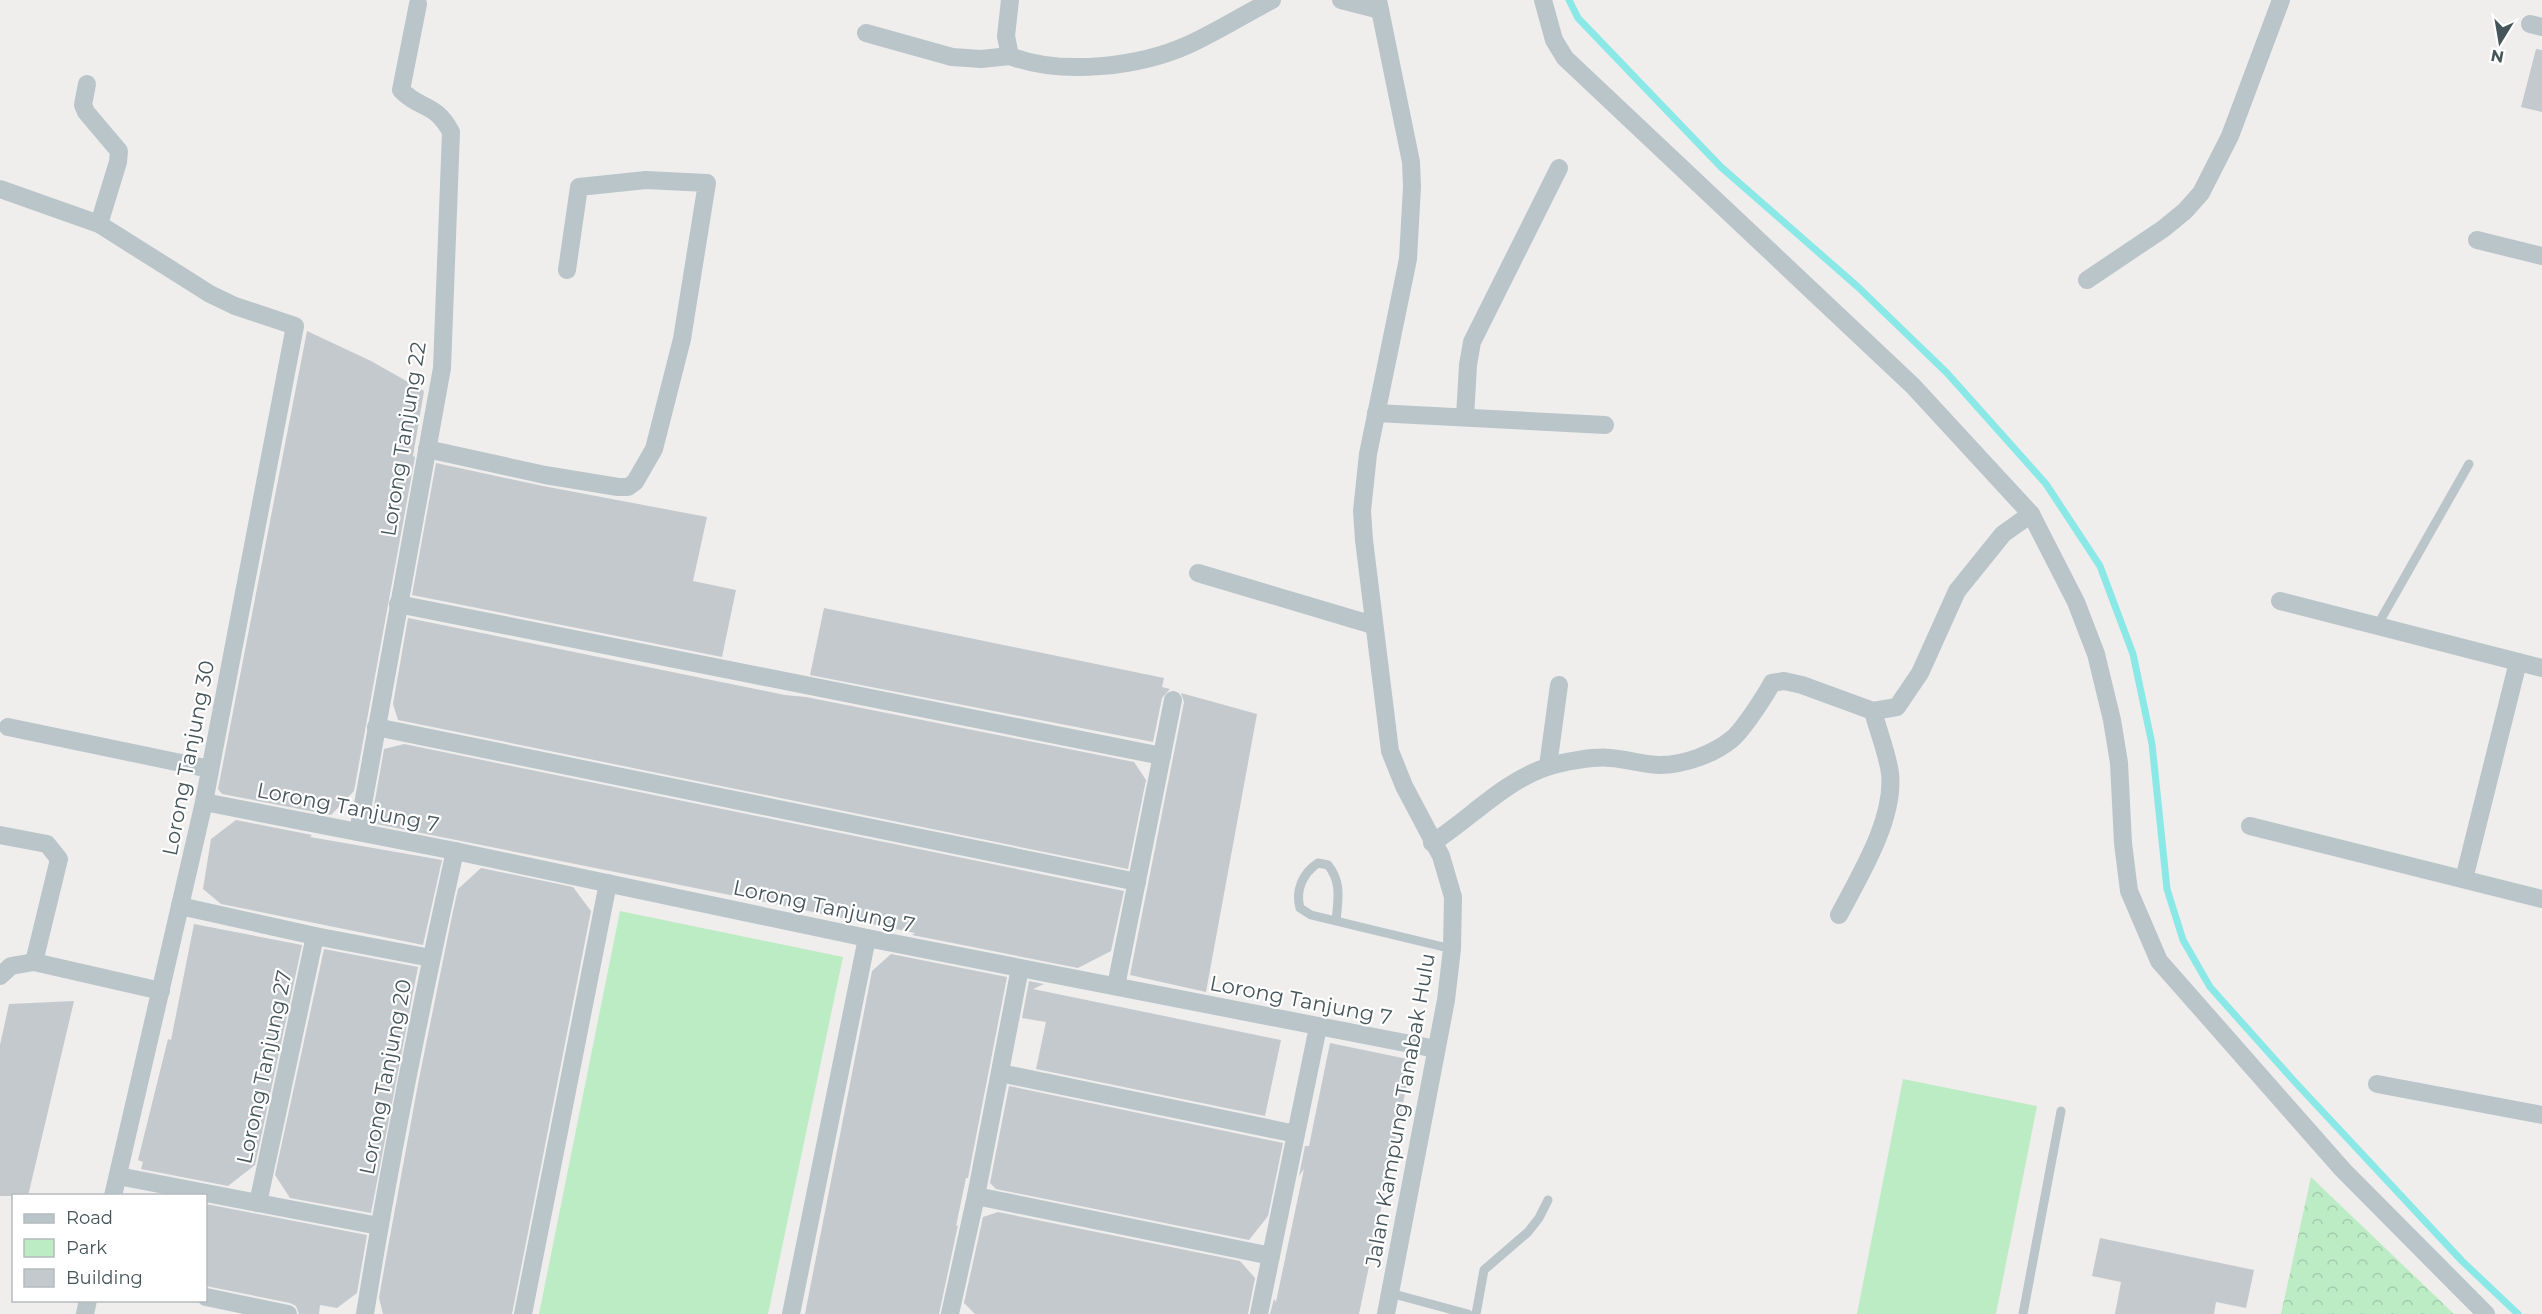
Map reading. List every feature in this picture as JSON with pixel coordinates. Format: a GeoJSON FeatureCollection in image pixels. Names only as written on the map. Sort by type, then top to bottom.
{"type":"FeatureCollection","features":[{"type":"Feature","properties":{"kind":"street"},"geometry":{"type":"LineString","coordinates":[[1010,0],[1006,36],[1010,56]]}},
{"type":"Feature","properties":{"kind":"street"},"geometry":{"type":"LineString","coordinates":[[866,33],[951,57],[981,59],[1010,56],[1028,63],[1064,68],[1142,59],[1192,43],[1272,0]]}},
{"type":"Feature","properties":{"kind":"street"},"geometry":{"type":"LineString","coordinates":[[1341,0],[1379,5]]}},
{"type":"Feature","properties":{"kind":"street"},"geometry":{"type":"LineString","coordinates":[[1543,0],[1554,40],[1564,58],[1913,386],[2031,514],[2076,602],[2096,654],[2112,720],[2119,764],[2123,843],[2129,891],[2159,961],[2343,1170],[2486,1314]]}},
{"type":"Feature","properties":{"kind":"street"},"geometry":{"type":"LineString","coordinates":[[2087,280],[2163,229],[2186,211],[2201,193],[2230,136],[2281,0]]}},
{"type":"Feature","properties":{"kind":"street","name":"Lorong Tanjung 22"},"geometry":{"type":"LineString","coordinates":[[358,832],[441,371],[451,132],[443,118],[432,108],[408,98],[401,90],[418,4]]}},
{"type":"Feature","properties":{"kind":"street","name":"Jalan Kampung Tanabak Hulu"},"geometry":{"type":"LineString","coordinates":[[1379,5],[1411,162],[1412,187],[1408,260],[1368,454],[1362,511],[1373,625],[1390,751],[1396,769],[1432,843],[1441,856],[1453,897],[1452,949],[1436,1049],[1386,1314]]}},
{"type":"Feature","properties":{"kind":"street"},"geometry":{"type":"LineString","coordinates":[[0,189],[99,224],[117,162],[118,151],[86,112],[83,105],[87,84]]}},
{"type":"Feature","properties":{"kind":"street"},"geometry":{"type":"LineString","coordinates":[[1465,417],[1468,365],[1472,342],[1559,168]]}},
{"type":"Feature","properties":{"kind":"street"},"geometry":{"type":"LineString","coordinates":[[427,449],[545,475],[618,487],[628,487],[636,482],[651,455],[682,339],[708,183],[646,180],[579,187],[567,270]]}},
{"type":"Feature","properties":{"kind":"street","name":"Lorong Tanjung 30"},"geometry":{"type":"LineString","coordinates":[[99,224],[210,294],[235,306],[295,326],[204,802],[114,1194]]}},
{"type":"Feature","properties":{"kind":"street"},"geometry":{"type":"LineString","coordinates":[[2477,240],[2542,256]]}},
{"type":"Feature","properties":{"kind":"street"},"geometry":{"type":"LineString","coordinates":[[1376,413],[1605,425]]}},
{"type":"Feature","properties":{"kind":"street"},"geometry":{"type":"LineString","coordinates":[[1432,843],[1520,778],[1548,766],[1608,757],[1660,765],[1684,762],[1713,750],[1734,738],[1772,683],[1784,681],[1802,685],[1873,711],[1897,707],[1920,673],[1957,591],[2003,534],[2031,514]]}},
{"type":"Feature","properties":{"kind":"street"},"geometry":{"type":"LineString","coordinates":[[1198,573],[1373,625]]}},
{"type":"Feature","properties":{"kind":"street"},"geometry":{"type":"LineString","coordinates":[[2280,602],[2542,668]]}},
{"type":"Feature","properties":{"kind":"street"},"geometry":{"type":"LineString","coordinates":[[398,604],[1162,756]]}},
{"type":"Feature","properties":{"kind":"street"},"geometry":{"type":"LineString","coordinates":[[2464,879],[2518,662]]}},
{"type":"Feature","properties":{"kind":"street"},"geometry":{"type":"LineString","coordinates":[[1548,766],[1559,685]]}},
{"type":"Feature","properties":{"kind":"street"},"geometry":{"type":"LineString","coordinates":[[1116,986],[1173,700]]}},
{"type":"Feature","properties":{"kind":"street"},"geometry":{"type":"LineString","coordinates":[[1839,915],[1874,846],[1890,801],[1890,772],[1873,711]]}},
{"type":"Feature","properties":{"kind":"street"},"geometry":{"type":"LineString","coordinates":[[8,727],[210,769]]}},
{"type":"Feature","properties":{"kind":"street"},"geometry":{"type":"LineString","coordinates":[[376,728],[1137,882]]}},
{"type":"Feature","properties":{"kind":"street","name":"Lorong Tanjung 7"},"geometry":{"type":"LineString","coordinates":[[204,802],[455,851],[867,938],[1436,1049]]}},
{"type":"Feature","properties":{"kind":"street"},"geometry":{"type":"LineString","coordinates":[[2250,826],[2542,899]]}},
{"type":"Feature","properties":{"kind":"street"},"geometry":{"type":"LineString","coordinates":[[0,835],[47,844],[58,859],[34,962]]}},
{"type":"Feature","properties":{"kind":"street","name":"Lorong Tanjung 20"},"geometry":{"type":"LineString","coordinates":[[365,1314],[379,1226],[431,958],[455,851]]}},
{"type":"Feature","properties":{"kind":"street"},"geometry":{"type":"LineString","coordinates":[[524,1314],[608,883]]}},
{"type":"Feature","properties":{"kind":"street"},"geometry":{"type":"LineString","coordinates":[[180,906],[315,936],[431,958]]}},
{"type":"Feature","properties":{"kind":"street","name":"Lorong Tanjung 27"},"geometry":{"type":"LineString","coordinates":[[258,1203],[315,936]]}},
{"type":"Feature","properties":{"kind":"street"},"geometry":{"type":"LineString","coordinates":[[790,1314],[867,938]]}},
{"type":"Feature","properties":{"kind":"street"},"geometry":{"type":"LineString","coordinates":[[0,976],[11,966],[34,962],[161,991]]}},
{"type":"Feature","properties":{"kind":"street"},"geometry":{"type":"LineString","coordinates":[[950,1314],[976,1196],[1020,968]]}},
{"type":"Feature","properties":{"kind":"street"},"geometry":{"type":"LineString","coordinates":[[1259,1314],[1318,1027]]}},
{"type":"Feature","properties":{"kind":"street"},"geometry":{"type":"LineString","coordinates":[[1000,1073],[1296,1134]]}},
{"type":"Feature","properties":{"kind":"street"},"geometry":{"type":"LineString","coordinates":[[2377,1084],[2542,1115]]}},
{"type":"Feature","properties":{"kind":"street"},"geometry":{"type":"LineString","coordinates":[[118,1176],[379,1226]]}},
{"type":"Feature","properties":{"kind":"street"},"geometry":{"type":"LineString","coordinates":[[976,1196],[1271,1256]]}},
{"type":"Feature","properties":{"kind":"street"},"geometry":{"type":"LineString","coordinates":[[210,1303],[288,1314]]}},
{"type":"Feature","properties":{"kind":"lane"},"geometry":{"type":"LineString","coordinates":[[2377,626],[2469,464]]}},
{"type":"Feature","properties":{"kind":"lane"},"geometry":{"type":"LineString","coordinates":[[1336,921],[1339,888],[1335,873],[1328,865],[1318,863],[1309,869],[1300,887],[1297,898],[1300,908],[1311,915],[1452,949]]}},
{"type":"Feature","properties":{"kind":"lane"},"geometry":{"type":"LineString","coordinates":[[2023,1314],[2061,1111]]}},
{"type":"Feature","properties":{"kind":"lane"},"geometry":{"type":"LineString","coordinates":[[1476,1314],[1484,1270],[1528,1232],[1539,1218],[1548,1200]]}},
{"type":"Feature","properties":{"kind":"lane"},"geometry":{"type":"LineString","coordinates":[[1390,1293],[1468,1314]]}},
{"type":"Feature","properties":{"kind":"green space"},"geometry":{"type":"Polygon","coordinates":[[[620,911],[843,957],[768,1314],[539,1314],[620,911]]]}},
{"type":"Feature","properties":{"kind":"green space"},"geometry":{"type":"Polygon","coordinates":[[[1903,1079],[2037,1106],[1996,1314],[1857,1314],[1903,1079]]]}},
{"type":"Feature","properties":{"kind":"green space"},"geometry":{"type":"Polygon","coordinates":[[[2311,1177],[2454,1314],[2281,1314],[2311,1177]]]}},
{"type":"Feature","properties":{"kind":"building"},"geometry":{"type":"Polygon","coordinates":[[[2536,49],[2542,50],[2542,112],[2521,107],[2536,49]]]}},
{"type":"Feature","properties":{"kind":"building"},"geometry":{"type":"Polygon","coordinates":[[[307,331],[371,361],[424,391],[413,456],[415,457],[354,791],[331,815],[222,794],[218,789],[307,331]]]}},
{"type":"Feature","properties":{"kind":"building"},"geometry":{"type":"Polygon","coordinates":[[[436,463],[707,517],[693,581],[736,590],[722,657],[412,595],[436,463]]]}},
{"type":"Feature","properties":{"kind":"building"},"geometry":{"type":"Polygon","coordinates":[[[824,608],[1164,678],[1162,687],[1170,689],[1162,698],[1153,742],[810,675],[824,608]]]}},
{"type":"Feature","properties":{"kind":"building"},"geometry":{"type":"Polygon","coordinates":[[[408,618],[785,695],[806,697],[1134,762],[1146,780],[1128,869],[398,720],[393,704],[408,618]]]}},
{"type":"Feature","properties":{"kind":"building"},"geometry":{"type":"Polygon","coordinates":[[[1181,693],[1257,714],[1206,992],[1130,975],[1184,702],[1181,693]]]}},
{"type":"Feature","properties":{"kind":"building"},"geometry":{"type":"Polygon","coordinates":[[[404,744],[1124,891],[1111,951],[1078,968],[371,823],[384,749],[404,744]]]}},
{"type":"Feature","properties":{"kind":"building"},"geometry":{"type":"Polygon","coordinates":[[[236,820],[312,835],[310,837],[442,860],[423,945],[221,904],[203,889],[211,839],[236,820]]]}},
{"type":"Feature","properties":{"kind":"building"},"geometry":{"type":"Polygon","coordinates":[[[481,868],[573,887],[591,911],[512,1314],[383,1314],[379,1298],[418,1084],[453,911],[458,889],[481,868]]]}},
{"type":"Feature","properties":{"kind":"building"},"geometry":{"type":"Polygon","coordinates":[[[194,924],[302,945],[255,1165],[228,1186],[141,1169],[143,1162],[138,1160],[168,1039],[171,1040],[194,924]]]}},
{"type":"Feature","properties":{"kind":"building"},"geometry":{"type":"Polygon","coordinates":[[[324,949],[418,967],[371,1213],[290,1198],[275,1175],[324,949]]]}},
{"type":"Feature","properties":{"kind":"building"},"geometry":{"type":"Polygon","coordinates":[[[891,954],[1007,977],[939,1314],[805,1314],[872,971],[891,954]]]}},
{"type":"Feature","properties":{"kind":"building"},"geometry":{"type":"Polygon","coordinates":[[[1029,981],[1044,984],[1033,989],[1281,1040],[1265,1116],[1036,1069],[1046,1022],[1022,1018],[1029,981]]]}},
{"type":"Feature","properties":{"kind":"building"},"geometry":{"type":"Polygon","coordinates":[[[74,1001],[28,1194],[0,1196],[0,1045],[9,1004],[74,1001]]]}},
{"type":"Feature","properties":{"kind":"building"},"geometry":{"type":"Polygon","coordinates":[[[1330,1043],[1412,1060],[1359,1314],[1270,1314],[1274,1299],[1276,1302],[1304,1169],[1299,1176],[1305,1146],[1309,1146],[1330,1043]]]}},
{"type":"Feature","properties":{"kind":"building"},"geometry":{"type":"Polygon","coordinates":[[[1009,1086],[1283,1143],[1268,1216],[1249,1240],[996,1189],[990,1183],[1009,1086]]]}},
{"type":"Feature","properties":{"kind":"building"},"geometry":{"type":"Polygon","coordinates":[[[207,1204],[367,1235],[357,1293],[337,1308],[320,1305],[319,1314],[299,1314],[296,1306],[207,1286],[207,1204]]]}},
{"type":"Feature","properties":{"kind":"building"},"geometry":{"type":"Polygon","coordinates":[[[998,1212],[1240,1261],[1255,1278],[1248,1314],[975,1314],[964,1303],[983,1217],[998,1212]]]}},
{"type":"Feature","properties":{"kind":"building"},"geometry":{"type":"Polygon","coordinates":[[[2100,1238],[2254,1270],[2246,1308],[2216,1302],[2214,1314],[2115,1314],[2121,1282],[2092,1276],[2100,1238]]]}},
{"type":"Feature","properties":{"kind":"waterway"},"geometry":{"type":"LineString","coordinates":[[1569,0],[1578,18],[1721,167],[1858,287],[1947,373],[2046,484],[2100,566],[2133,654],[2152,744],[2167,889],[2183,940],[2210,987],[2294,1081],[2462,1261],[2518,1314]]}}]}
